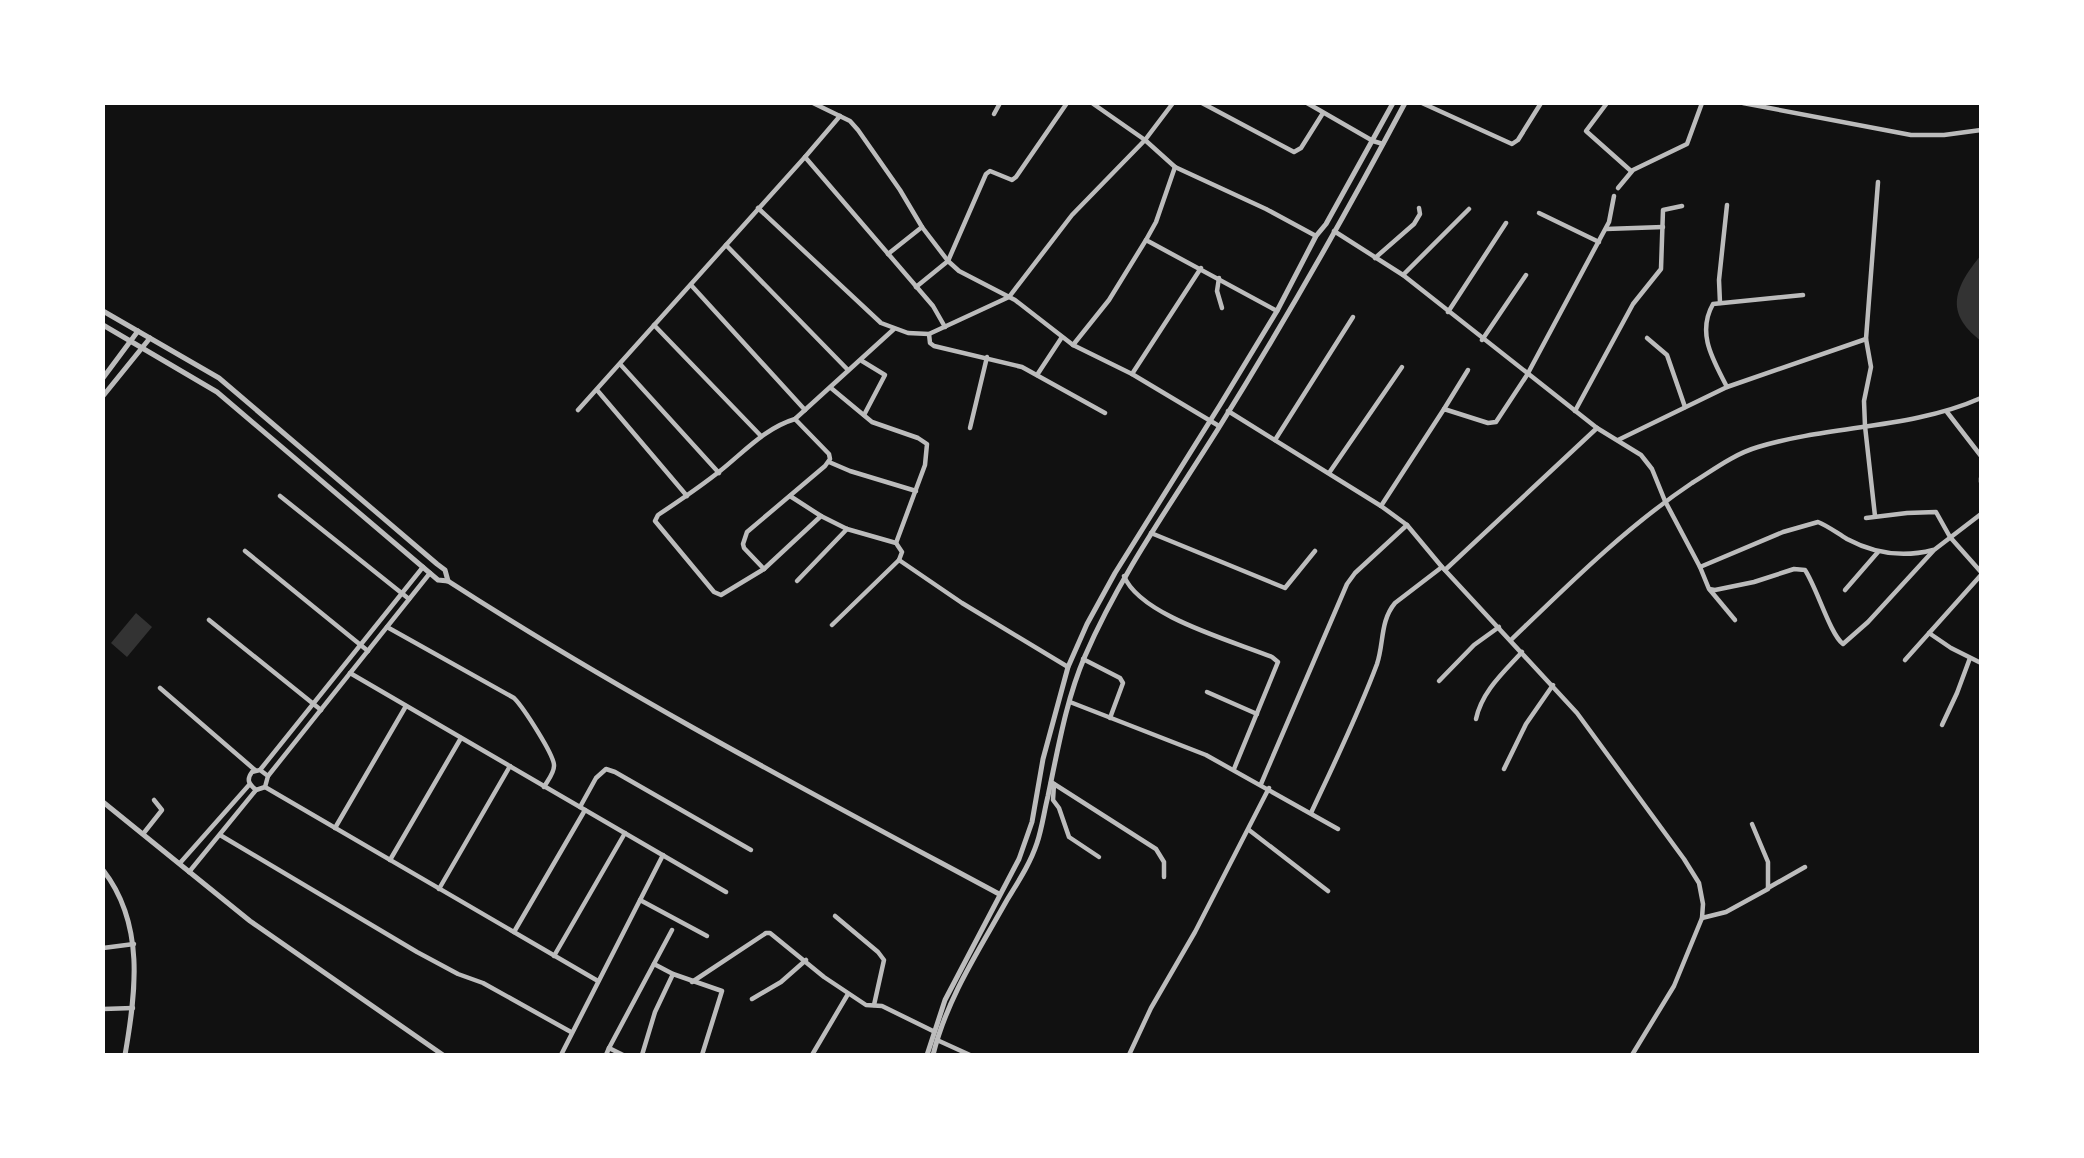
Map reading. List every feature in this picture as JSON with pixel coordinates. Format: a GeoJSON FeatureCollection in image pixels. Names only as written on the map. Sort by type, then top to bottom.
{"type":"FeatureCollection","features":[{"type":"Feature","properties":{"kind":"street"},"geometry":{"type":"LineString","coordinates":[[813,103],[850,121],[858,130],[922,227],[959,271],[1024,306],[1073,345],[1132,374],[1219,426]]}},
{"type":"Feature","properties":{"kind":"street"},"geometry":{"type":"LineString","coordinates":[[993,114],[1000,103]]}},
{"type":"Feature","properties":{"kind":"street"},"geometry":{"type":"LineString","coordinates":[[916,287],[948,261],[986,174],[990,171],[1012,180],[1016,177],[1067,103]]}},
{"type":"Feature","properties":{"kind":"street"},"geometry":{"type":"LineString","coordinates":[[1092,103],[1144,139],[1175,167],[1266,209],[1316,236]]}},
{"type":"Feature","properties":{"kind":"street"},"geometry":{"type":"LineString","coordinates":[[758,208],[869,313],[894,329],[929,334],[1009,297],[1072,215],[1144,139],[1173,103]]}},
{"type":"Feature","properties":{"kind":"street"},"geometry":{"type":"LineString","coordinates":[[1202,103],[1294,152],[1301,148],[1323,113]]}},
{"type":"Feature","properties":{"kind":"street"},"geometry":{"type":"LineString","coordinates":[[1307,103],[1373,141],[1383,144]]}},
{"type":"Feature","properties":{"kind":"street"},"geometry":{"type":"LineString","coordinates":[[927,1055],[933,1031],[958,973],[1019,859],[1032,822],[1043,759],[1068,667],[1087,624],[1142,527],[1277,311],[1316,236],[1326,224],[1393,103]]}},
{"type":"Feature","properties":{"kind":"street"},"geometry":{"type":"LineString","coordinates":[[933,1055],[964,974],[1029,863],[1038,842],[1070,702],[1083,659],[1097,629],[1150,533],[1219,426],[1335,231],[1405,103]]}},
{"type":"Feature","properties":{"kind":"street"},"geometry":{"type":"LineString","coordinates":[[1422,103],[1513,144],[1541,103]]}},
{"type":"Feature","properties":{"kind":"street"},"geometry":{"type":"LineString","coordinates":[[1607,103],[1586,131],[1632,171]]}},
{"type":"Feature","properties":{"kind":"street"},"geometry":{"type":"LineString","coordinates":[[1618,188],[1632,171],[1687,144],[1702,103]]}},
{"type":"Feature","properties":{"kind":"street"},"geometry":{"type":"LineString","coordinates":[[1743,103],[1911,135],[1944,135],[1981,130]]}},
{"type":"Feature","properties":{"kind":"street"},"geometry":{"type":"LineString","coordinates":[[578,410],[840,116]]}},
{"type":"Feature","properties":{"kind":"street"},"geometry":{"type":"LineString","coordinates":[[805,157],[933,306],[945,327]]}},
{"type":"Feature","properties":{"kind":"street"},"geometry":{"type":"LineString","coordinates":[[1073,345],[1109,300],[1146,240],[1156,222],[1175,167]]}},
{"type":"Feature","properties":{"kind":"street"},"geometry":{"type":"LineString","coordinates":[[1875,516],[1864,401],[1871,367],[1866,339],[1878,182]]}},
{"type":"Feature","properties":{"kind":"street"},"geometry":{"type":"LineString","coordinates":[[1444,409],[1493,424],[1496,422],[1527,375],[1606,229],[1613,210],[1614,196]]}},
{"type":"Feature","properties":{"kind":"street"},"geometry":{"type":"LineString","coordinates":[[1720,303],[1719,280],[1727,205]]}},
{"type":"Feature","properties":{"kind":"street"},"geometry":{"type":"LineString","coordinates":[[1575,411],[1633,304],[1661,269],[1663,210],[1682,206]]}},
{"type":"Feature","properties":{"kind":"street"},"geometry":{"type":"LineString","coordinates":[[1375,258],[1415,224],[1419,217],[1419,208]]}},
{"type":"Feature","properties":{"kind":"street"},"geometry":{"type":"LineString","coordinates":[[1403,275],[1469,209]]}},
{"type":"Feature","properties":{"kind":"street"},"geometry":{"type":"LineString","coordinates":[[1539,213],[1599,242]]}},
{"type":"Feature","properties":{"kind":"street"},"geometry":{"type":"LineString","coordinates":[[1448,312],[1506,223]]}},
{"type":"Feature","properties":{"kind":"street"},"geometry":{"type":"LineString","coordinates":[[888,254],[922,227]]}},
{"type":"Feature","properties":{"kind":"street"},"geometry":{"type":"LineString","coordinates":[[1606,229],[1663,227]]}},
{"type":"Feature","properties":{"kind":"street"},"geometry":{"type":"LineString","coordinates":[[1335,231],[1403,275],[1527,375],[1597,428],[1647,460],[1709,589],[1735,620]]}},
{"type":"Feature","properties":{"kind":"street"},"geometry":{"type":"LineString","coordinates":[[1146,240],[1277,311]]}},
{"type":"Feature","properties":{"kind":"street"},"geometry":{"type":"LineString","coordinates":[[726,245],[848,370]]}},
{"type":"Feature","properties":{"kind":"street"},"geometry":{"type":"LineString","coordinates":[[1132,374],[1200,268]]}},
{"type":"Feature","properties":{"kind":"street"},"geometry":{"type":"LineString","coordinates":[[1482,340],[1526,275]]}},
{"type":"Feature","properties":{"kind":"street"},"geometry":{"type":"LineString","coordinates":[[1219,278],[1217,290],[1222,308]]}},
{"type":"Feature","properties":{"kind":"street"},"geometry":{"type":"LineString","coordinates":[[691,285],[805,410]]}},
{"type":"Feature","properties":{"kind":"street"},"geometry":{"type":"LineString","coordinates":[[1727,387],[1705,341],[1711,307],[1720,303],[1803,295]]}},
{"type":"Feature","properties":{"kind":"street"},"geometry":{"type":"LineString","coordinates":[[103,311],[219,378],[445,570],[448,581]]}},
{"type":"Feature","properties":{"kind":"street"},"geometry":{"type":"LineString","coordinates":[[1275,440],[1353,317]]}},
{"type":"Feature","properties":{"kind":"street"},"geometry":{"type":"LineString","coordinates":[[103,324],[217,392],[438,580],[448,581],[554,649],[999,894]]}},
{"type":"Feature","properties":{"kind":"street"},"geometry":{"type":"LineString","coordinates":[[654,325],[761,436]]}},
{"type":"Feature","properties":{"kind":"street"},"geometry":{"type":"LineString","coordinates":[[821,516],[764,569],[724,595],[714,592],[655,521],[658,515],[719,472],[761,436],[781,423],[795,419],[894,329]]}},
{"type":"Feature","properties":{"kind":"street"},"geometry":{"type":"LineString","coordinates":[[103,378],[138,331]]}},
{"type":"Feature","properties":{"kind":"street"},"geometry":{"type":"LineString","coordinates":[[929,334],[930,343],[934,346],[1015,365],[1105,413]]}},
{"type":"Feature","properties":{"kind":"street"},"geometry":{"type":"LineString","coordinates":[[1037,375],[1062,337]]}},
{"type":"Feature","properties":{"kind":"street"},"geometry":{"type":"LineString","coordinates":[[103,396],[149,338]]}},
{"type":"Feature","properties":{"kind":"street"},"geometry":{"type":"LineString","coordinates":[[1647,338],[1667,355],[1685,407]]}},
{"type":"Feature","properties":{"kind":"street"},"geometry":{"type":"LineString","coordinates":[[1617,440],[1727,387],[1866,339]]}},
{"type":"Feature","properties":{"kind":"street"},"geometry":{"type":"LineString","coordinates":[[970,428],[987,357]]}},
{"type":"Feature","properties":{"kind":"street"},"geometry":{"type":"LineString","coordinates":[[861,361],[885,375],[864,415]]}},
{"type":"Feature","properties":{"kind":"street"},"geometry":{"type":"LineString","coordinates":[[620,364],[719,472]]}},
{"type":"Feature","properties":{"kind":"street"},"geometry":{"type":"LineString","coordinates":[[1329,473],[1402,367]]}},
{"type":"Feature","properties":{"kind":"street"},"geometry":{"type":"LineString","coordinates":[[1381,506],[1468,370]]}},
{"type":"Feature","properties":{"kind":"street"},"geometry":{"type":"LineString","coordinates":[[831,388],[879,426],[918,438],[927,444],[925,465],[896,543]]}},
{"type":"Feature","properties":{"kind":"street"},"geometry":{"type":"LineString","coordinates":[[597,390],[687,496]]}},
{"type":"Feature","properties":{"kind":"street"},"geometry":{"type":"LineString","coordinates":[[1511,640],[1639,520],[1729,460],[1755,448],[1799,437],[1947,412],[1981,398]]}},
{"type":"Feature","properties":{"kind":"street"},"geometry":{"type":"LineString","coordinates":[[1228,411],[1407,525],[1443,568],[1553,685],[1598,739],[1684,859],[1699,883],[1703,904],[1702,918],[1674,986],[1632,1055]]}},
{"type":"Feature","properties":{"kind":"street"},"geometry":{"type":"LineString","coordinates":[[1947,412],[1981,456]]}},
{"type":"Feature","properties":{"kind":"street"},"geometry":{"type":"LineString","coordinates":[[764,569],[744,548],[744,540],[750,528],[829,462],[829,454],[795,419]]}},
{"type":"Feature","properties":{"kind":"street"},"geometry":{"type":"LineString","coordinates":[[1311,813],[1348,735],[1378,661],[1384,619],[1388,611],[1443,568],[1597,428]]}},
{"type":"Feature","properties":{"kind":"street"},"geometry":{"type":"LineString","coordinates":[[829,462],[916,491]]}},
{"type":"Feature","properties":{"kind":"street"},"geometry":{"type":"LineString","coordinates":[[280,496],[410,599]]}},
{"type":"Feature","properties":{"kind":"street"},"geometry":{"type":"LineString","coordinates":[[790,496],[847,529],[896,543],[902,552],[899,560],[832,625]]}},
{"type":"Feature","properties":{"kind":"street"},"geometry":{"type":"LineString","coordinates":[[361,516],[369,506]]}},
{"type":"Feature","properties":{"kind":"street"},"geometry":{"type":"LineString","coordinates":[[1866,518],[1933,511],[1950,537],[1981,574],[1905,660]]}},
{"type":"Feature","properties":{"kind":"street"},"geometry":{"type":"LineString","coordinates":[[1709,589],[1754,582],[1794,569],[1805,570],[1827,615],[1832,632],[1843,644],[1868,622],[1934,550],[1981,514]]}},
{"type":"Feature","properties":{"kind":"street"},"geometry":{"type":"LineString","coordinates":[[1700,567],[1783,531],[1818,522],[1878,552],[1913,555],[1934,550]]}},
{"type":"Feature","properties":{"kind":"street"},"geometry":{"type":"LineString","coordinates":[[1261,784],[1347,584],[1355,573],[1407,525]]}},
{"type":"Feature","properties":{"kind":"street"},"geometry":{"type":"LineString","coordinates":[[797,581],[847,529]]}},
{"type":"Feature","properties":{"kind":"street"},"geometry":{"type":"LineString","coordinates":[[1150,533],[1285,588],[1315,551]]}},
{"type":"Feature","properties":{"kind":"street"},"geometry":{"type":"LineString","coordinates":[[245,551],[368,651]]}},
{"type":"Feature","properties":{"kind":"street"},"geometry":{"type":"LineString","coordinates":[[1845,590],[1878,552]]}},
{"type":"Feature","properties":{"kind":"street"},"geometry":{"type":"LineString","coordinates":[[899,560],[962,603],[1068,667]]}},
{"type":"Feature","properties":{"kind":"street"},"geometry":{"type":"LineString","coordinates":[[180,863],[249,785],[249,776],[258,770],[314,704],[423,567]]}},
{"type":"Feature","properties":{"kind":"street"},"geometry":{"type":"LineString","coordinates":[[265,787],[268,776],[430,573]]}},
{"type":"Feature","properties":{"kind":"street"},"geometry":{"type":"LineString","coordinates":[[1125,575],[1127,582],[1141,599],[1183,623],[1278,662],[1234,769]]}},
{"type":"Feature","properties":{"kind":"street"},"geometry":{"type":"LineString","coordinates":[[209,621],[321,710]]}},
{"type":"Feature","properties":{"kind":"street"},"geometry":{"type":"LineString","coordinates":[[1087,624],[1097,629]]}},
{"type":"Feature","properties":{"kind":"street"},"geometry":{"type":"LineString","coordinates":[[387,627],[514,698],[524,708],[553,760],[553,770],[544,786]]}},
{"type":"Feature","properties":{"kind":"street"},"geometry":{"type":"LineString","coordinates":[[1439,681],[1474,645],[1499,627]]}},
{"type":"Feature","properties":{"kind":"street"},"geometry":{"type":"LineString","coordinates":[[1929,633],[1981,663]]}},
{"type":"Feature","properties":{"kind":"street"},"geometry":{"type":"LineString","coordinates":[[1476,719],[1478,706],[1485,694],[1522,652]]}},
{"type":"Feature","properties":{"kind":"street"},"geometry":{"type":"LineString","coordinates":[[1942,726],[1970,658]]}},
{"type":"Feature","properties":{"kind":"street"},"geometry":{"type":"LineString","coordinates":[[1083,659],[1120,678],[1123,683],[1110,719]]}},
{"type":"Feature","properties":{"kind":"street"},"geometry":{"type":"LineString","coordinates":[[350,673],[726,892]]}},
{"type":"Feature","properties":{"kind":"street"},"geometry":{"type":"LineString","coordinates":[[1504,769],[1527,724],[1553,685]]}},
{"type":"Feature","properties":{"kind":"street"},"geometry":{"type":"LineString","coordinates":[[160,688],[268,776]]}},
{"type":"Feature","properties":{"kind":"street"},"geometry":{"type":"LineString","coordinates":[[1206,692],[1257,714]]}},
{"type":"Feature","properties":{"kind":"street"},"geometry":{"type":"LineString","coordinates":[[1070,702],[1206,755],[1338,829]]}},
{"type":"Feature","properties":{"kind":"street"},"geometry":{"type":"LineString","coordinates":[[335,828],[406,706]]}},
{"type":"Feature","properties":{"kind":"street"},"geometry":{"type":"LineString","coordinates":[[390,860],[461,738]]}},
{"type":"Feature","properties":{"kind":"street"},"geometry":{"type":"LineString","coordinates":[[439,889],[510,766]]}},
{"type":"Feature","properties":{"kind":"street"},"geometry":{"type":"LineString","coordinates":[[514,932],[583,809],[596,778],[606,769],[751,850]]}},
{"type":"Feature","properties":{"kind":"street"},"geometry":{"type":"LineString","coordinates":[[1052,783],[1053,800],[1059,808],[1069,836],[1099,857]]}},
{"type":"Feature","properties":{"kind":"street"},"geometry":{"type":"LineString","coordinates":[[1052,783],[1156,849],[1164,862],[1164,877]]}},
{"type":"Feature","properties":{"kind":"street"},"geometry":{"type":"LineString","coordinates":[[249,785],[256,790]]}},
{"type":"Feature","properties":{"kind":"street"},"geometry":{"type":"LineString","coordinates":[[189,872],[256,790],[265,787],[598,981]]}},
{"type":"Feature","properties":{"kind":"street"},"geometry":{"type":"LineString","coordinates":[[1129,1055],[1151,1008],[1195,932],[1269,788]]}},
{"type":"Feature","properties":{"kind":"street"},"geometry":{"type":"LineString","coordinates":[[144,834],[162,810],[154,800]]}},
{"type":"Feature","properties":{"kind":"street"},"geometry":{"type":"LineString","coordinates":[[103,802],[250,921],[443,1055]]}},
{"type":"Feature","properties":{"kind":"street"},"geometry":{"type":"LineString","coordinates":[[1752,824],[1768,862],[1768,889]]}},
{"type":"Feature","properties":{"kind":"street"},"geometry":{"type":"LineString","coordinates":[[1249,830],[1328,891]]}},
{"type":"Feature","properties":{"kind":"street"},"geometry":{"type":"LineString","coordinates":[[554,956],[625,833]]}},
{"type":"Feature","properties":{"kind":"street"},"geometry":{"type":"LineString","coordinates":[[220,835],[417,953],[458,974],[483,983],[571,1032]]}},
{"type":"Feature","properties":{"kind":"street"},"geometry":{"type":"LineString","coordinates":[[561,1055],[663,855]]}},
{"type":"Feature","properties":{"kind":"street"},"geometry":{"type":"LineString","coordinates":[[1702,918],[1726,912],[1805,867]]}},
{"type":"Feature","properties":{"kind":"street"},"geometry":{"type":"LineString","coordinates":[[103,870],[124,908],[134,944],[133,1008],[125,1055]]}},
{"type":"Feature","properties":{"kind":"street"},"geometry":{"type":"LineString","coordinates":[[640,900],[707,936]]}},
{"type":"Feature","properties":{"kind":"street"},"geometry":{"type":"LineString","coordinates":[[835,916],[884,960],[874,1005]]}},
{"type":"Feature","properties":{"kind":"street"},"geometry":{"type":"LineString","coordinates":[[606,1055],[672,930]]}},
{"type":"Feature","properties":{"kind":"street"},"geometry":{"type":"LineString","coordinates":[[692,982],[766,933],[772,934],[866,1005],[882,1006],[933,1031]]}},
{"type":"Feature","properties":{"kind":"street"},"geometry":{"type":"LineString","coordinates":[[103,948],[134,944]]}},
{"type":"Feature","properties":{"kind":"street"},"geometry":{"type":"LineString","coordinates":[[752,999],[781,982],[806,960]]}},
{"type":"Feature","properties":{"kind":"street"},"geometry":{"type":"LineString","coordinates":[[654,964],[692,982],[722,991],[702,1055]]}},
{"type":"Feature","properties":{"kind":"street"},"geometry":{"type":"LineString","coordinates":[[642,1055],[654,1012],[673,974]]}},
{"type":"Feature","properties":{"kind":"street"},"geometry":{"type":"LineString","coordinates":[[812,1055],[848,994]]}},
{"type":"Feature","properties":{"kind":"street"},"geometry":{"type":"LineString","coordinates":[[103,1009],[133,1008]]}},
{"type":"Feature","properties":{"kind":"street"},"geometry":{"type":"LineString","coordinates":[[937,1040],[970,1055]]}},
{"type":"Feature","properties":{"kind":"street"},"geometry":{"type":"LineString","coordinates":[[609,1048],[623,1055]]}},
{"type":"Feature","properties":{"kind":"shaded area"},"geometry":{"type":"Polygon","coordinates":[[[1981,255],[1981,341],[1961,320],[1957,299],[1965,278],[1981,255]]]}},
{"type":"Feature","properties":{"kind":"shaded area"},"geometry":{"type":"Polygon","coordinates":[[[136,613],[152,627],[127,657],[111,643],[136,613]]]}}]}
